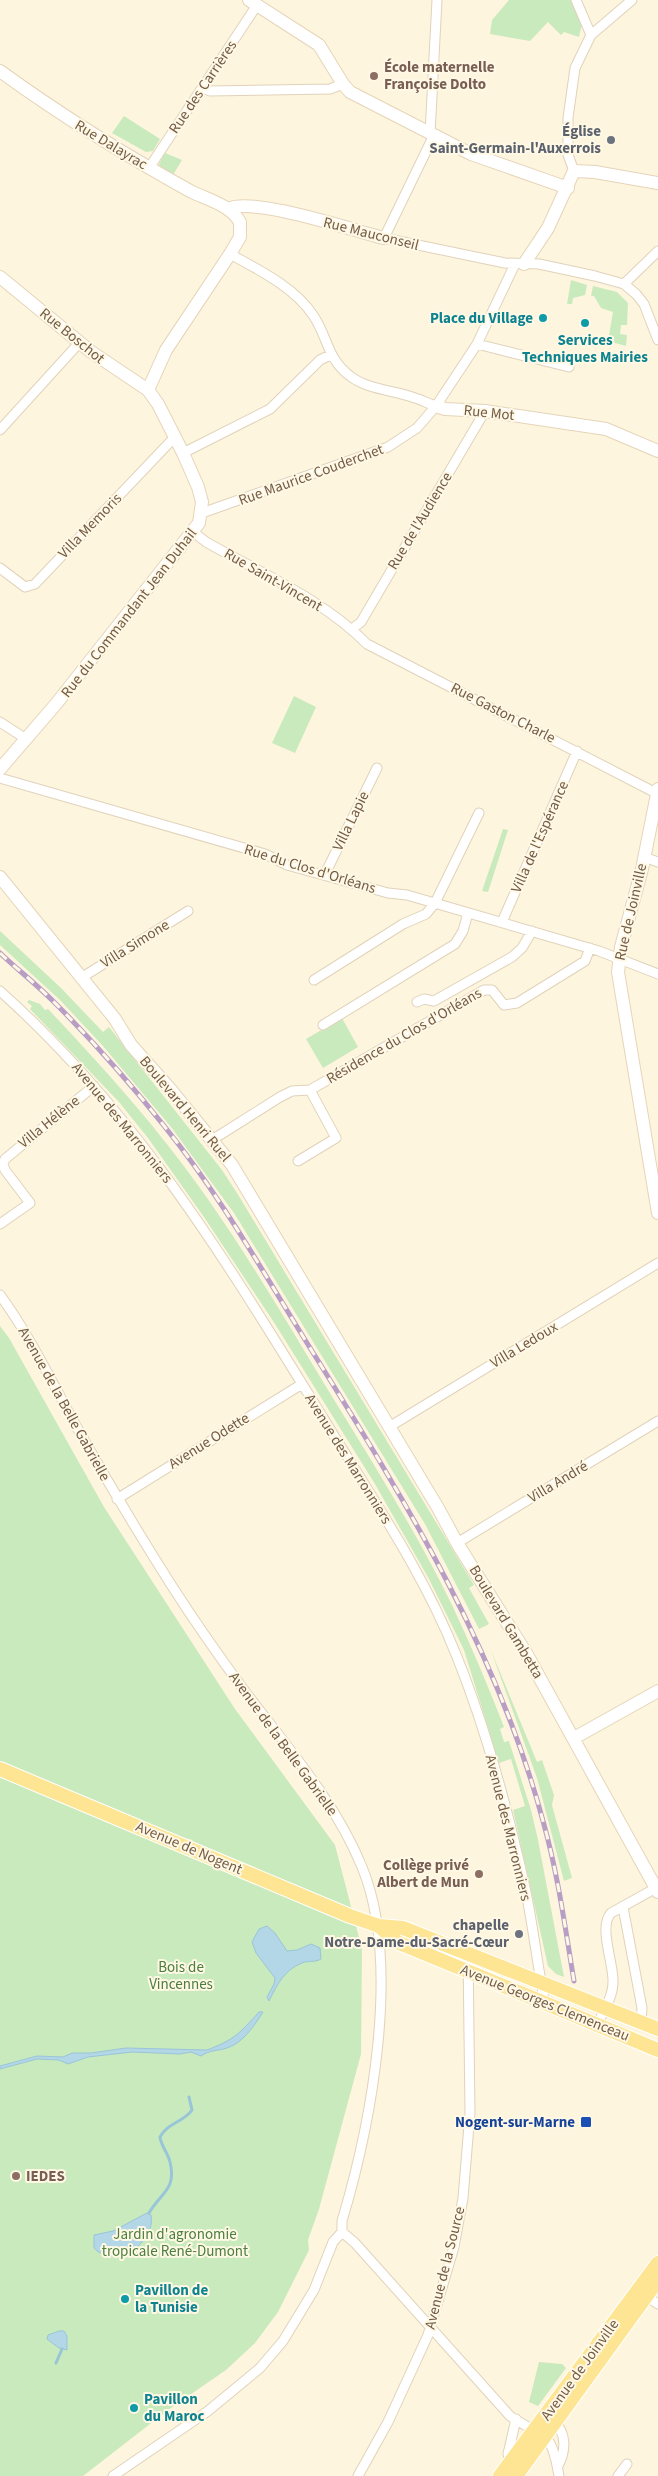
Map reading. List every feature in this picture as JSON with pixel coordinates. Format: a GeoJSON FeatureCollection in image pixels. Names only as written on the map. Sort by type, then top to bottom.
{"type":"FeatureCollection","features":[{"type":"Feature","properties":{"kind":"main road","name":"Avenue de Nogent"},"geometry":{"type":"LineString","coordinates":[[0,1769],[350,1916],[379,1926]]}},
{"type":"Feature","properties":{"kind":"main road","name":"Avenue Georges Clemenceau"},"geometry":{"type":"LineString","coordinates":[[379,1926],[403,1928],[658,2029]]}},
{"type":"Feature","properties":{"kind":"main road","name":"Avenue Georges Clemenceau"},"geometry":{"type":"LineString","coordinates":[[379,1926],[398,1942],[658,2050]]}},
{"type":"Feature","properties":{"kind":"main road","name":"Avenue de Joinville"},"geometry":{"type":"LineString","coordinates":[[551,2420],[658,2262]]}},
{"type":"Feature","properties":{"kind":"main road","name":"Avenue de Joinville"},"geometry":{"type":"LineString","coordinates":[[516,2476],[541,2433],[658,2280]]}},
{"type":"Feature","properties":{"kind":"main road","name":"Avenue de Joinville"},"geometry":{"type":"LineString","coordinates":[[500,2476],[510,2463],[541,2433]]}},
{"type":"Feature","properties":{"kind":"street"},"geometry":{"type":"LineString","coordinates":[[384,238],[432,134],[437,0]]}},
{"type":"Feature","properties":{"kind":"street"},"geometry":{"type":"LineString","coordinates":[[576,0],[591,35]]}},
{"type":"Feature","properties":{"kind":"street"},"geometry":{"type":"LineString","coordinates":[[520,264],[548,228],[568,188],[574,171],[568,156],[568,118],[575,68],[591,35],[632,0]]}},
{"type":"Feature","properties":{"kind":"street"},"geometry":{"type":"LineString","coordinates":[[253,2],[319,45],[350,92],[500,166],[568,188]]}},
{"type":"Feature","properties":{"kind":"street","name":"Rue des Carrières"},"geometry":{"type":"LineString","coordinates":[[149,168],[203,88],[253,2]]}},
{"type":"Feature","properties":{"kind":"street","name":"Rue Dalayrac"},"geometry":{"type":"LineString","coordinates":[[0,71],[64,118],[149,168],[228,209]]}},
{"type":"Feature","properties":{"kind":"street"},"geometry":{"type":"LineString","coordinates":[[203,88],[210,91],[330,89],[343,84]]}},
{"type":"Feature","properties":{"kind":"street"},"geometry":{"type":"LineString","coordinates":[[574,171],[584,170],[658,183]]}},
{"type":"Feature","properties":{"kind":"street","name":"Rue Mauconseil"},"geometry":{"type":"LineString","coordinates":[[228,209],[239,205],[277,209],[384,238],[479,259],[520,264],[539,264],[624,284]]}},
{"type":"Feature","properties":{"kind":"street"},"geometry":{"type":"LineString","coordinates":[[148,390],[166,350],[240,237],[241,225],[237,216],[228,209]]}},
{"type":"Feature","properties":{"kind":"street"},"geometry":{"type":"LineString","coordinates":[[657,252],[624,284],[644,304],[658,340]]}},
{"type":"Feature","properties":{"kind":"street"},"geometry":{"type":"LineString","coordinates":[[183,452],[266,412],[320,360],[330,355],[322,330],[308,308],[286,287],[230,254]]}},
{"type":"Feature","properties":{"kind":"street","name":"Rue Maurice Couderchet"},"geometry":{"type":"LineString","coordinates":[[202,513],[388,447],[417,428],[436,406],[477,344],[520,264]]}},
{"type":"Feature","properties":{"kind":"street","name":"Rue Boschot"},"geometry":{"type":"LineString","coordinates":[[0,277],[115,370],[148,390]]}},
{"type":"Feature","properties":{"kind":"street"},"geometry":{"type":"LineString","coordinates":[[0,430],[80,342]]}},
{"type":"Feature","properties":{"kind":"street"},"geometry":{"type":"LineString","coordinates":[[477,344],[569,367]]}},
{"type":"Feature","properties":{"kind":"street","name":"Rue Mot"},"geometry":{"type":"LineString","coordinates":[[330,355],[350,377],[370,386],[415,398],[445,409],[485,411],[606,429],[658,450]]}},
{"type":"Feature","properties":{"kind":"street","name":"Rue du Commandant Jean Duhail"},"geometry":{"type":"LineString","coordinates":[[0,769],[200,523],[202,502],[198,487],[183,452],[158,404],[148,390]]}},
{"type":"Feature","properties":{"kind":"street","name":"Rue de l'Audience"},"geometry":{"type":"LineString","coordinates":[[352,629],[360,622],[485,411]]}},
{"type":"Feature","properties":{"kind":"street","name":"Villa Memoris"},"geometry":{"type":"LineString","coordinates":[[0,568],[25,587],[35,584],[170,442],[176,439]]}},
{"type":"Feature","properties":{"kind":"street","name":"Rue Saint-Vincent"},"geometry":{"type":"LineString","coordinates":[[192,532],[206,542],[322,608],[352,629]]}},
{"type":"Feature","properties":{"kind":"street","name":"Rue Gaston Charle"},"geometry":{"type":"LineString","coordinates":[[352,629],[367,644],[658,792]]}},
{"type":"Feature","properties":{"kind":"street"},"geometry":{"type":"LineString","coordinates":[[0,722],[26,739]]}},
{"type":"Feature","properties":{"kind":"street","name":"Villa de l'Espérance"},"geometry":{"type":"LineString","coordinates":[[502,922],[578,751]]}},
{"type":"Feature","properties":{"kind":"street","name":"Villa Lapie"},"geometry":{"type":"LineString","coordinates":[[325,874],[377,768]]}},
{"type":"Feature","properties":{"kind":"street","name":"Rue du Clos d'Orléans"},"geometry":{"type":"LineString","coordinates":[[0,778],[265,854],[288,864],[388,893],[407,895],[590,948],[658,974]]}},
{"type":"Feature","properties":{"kind":"street","name":"Rue de Joinville"},"geometry":{"type":"LineString","coordinates":[[658,792],[619,959],[618,972],[658,1213]]}},
{"type":"Feature","properties":{"kind":"street"},"geometry":{"type":"LineString","coordinates":[[314,980],[403,924],[426,914],[435,903],[479,814]]}},
{"type":"Feature","properties":{"kind":"street"},"geometry":{"type":"LineString","coordinates":[[644,857],[658,862]]}},
{"type":"Feature","properties":{"kind":"street","name":"Boulevard Henri Ruel"},"geometry":{"type":"LineString","coordinates":[[0,877],[115,1019],[131,1045],[232,1165],[346,1356]]}},
{"type":"Feature","properties":{"kind":"street","name":"Villa Simone"},"geometry":{"type":"LineString","coordinates":[[81,978],[188,911]]}},
{"type":"Feature","properties":{"kind":"street"},"geometry":{"type":"LineString","coordinates":[[323,1025],[455,944],[463,931],[468,913]]}},
{"type":"Feature","properties":{"kind":"street"},"geometry":{"type":"LineString","coordinates":[[417,1002],[424,999],[434,1001],[512,957],[522,948],[532,931]]}},
{"type":"Feature","properties":{"kind":"street","name":"Résidence du Clos d'Orléans"},"geometry":{"type":"LineString","coordinates":[[212,1140],[280,1097],[292,1091],[310,1090],[484,990],[492,990],[504,1005],[517,1003],[585,961],[590,948]]}},
{"type":"Feature","properties":{"kind":"street","name":"Avenue des Marronniers"},"geometry":{"type":"LineString","coordinates":[[0,991],[61,1049],[94,1086],[136,1135],[186,1202],[302,1384],[434,1602],[474,1702],[498,1783],[524,1884],[545,2004]]}},
{"type":"Feature","properties":{"kind":"street","name":"Villa Hélène"},"geometry":{"type":"LineString","coordinates":[[0,1224],[30,1203],[6,1170],[3,1164],[5,1159],[94,1086]]}},
{"type":"Feature","properties":{"kind":"street","name":"Résidence du Clos d'Orléans"},"geometry":{"type":"LineString","coordinates":[[298,1162],[336,1138],[310,1090]]}},
{"type":"Feature","properties":{"kind":"street","name":"Villa Ledoux"},"geometry":{"type":"LineString","coordinates":[[389,1427],[658,1263]]}},
{"type":"Feature","properties":{"kind":"street","name":"Avenue de la Belle Gabrielle"},"geometry":{"type":"LineString","coordinates":[[0,1295],[29,1340],[117,1499],[197,1622],[327,1800],[362,1867],[375,1903],[379,1926],[381,1986],[375,2062],[362,2144],[342,2221],[342,2232],[334,2242],[314,2290],[295,2323],[260,2368],[208,2411],[113,2476]]}},
{"type":"Feature","properties":{"kind":"street","name":"Boulevard Gambetta"},"geometry":{"type":"LineString","coordinates":[[346,1356],[526,1652],[657,1890]]}},
{"type":"Feature","properties":{"kind":"street","name":"Avenue Odette"},"geometry":{"type":"LineString","coordinates":[[117,1499],[302,1384]]}},
{"type":"Feature","properties":{"kind":"street","name":"Villa André"},"geometry":{"type":"LineString","coordinates":[[458,1543],[658,1422]]}},
{"type":"Feature","properties":{"kind":"street"},"geometry":{"type":"LineString","coordinates":[[574,1738],[658,1691]]}},
{"type":"Feature","properties":{"kind":"street"},"geometry":{"type":"LineString","coordinates":[[597,2025],[614,1982],[606,1920],[611,1913],[657,1890]]}},
{"type":"Feature","properties":{"kind":"street"},"geometry":{"type":"LineString","coordinates":[[623,1907],[642,2008],[641,2022]]}},
{"type":"Feature","properties":{"kind":"street","name":"Avenue de la Source"},"geometry":{"type":"LineString","coordinates":[[358,2476],[388,2422],[430,2327],[454,2247],[463,2198],[470,2113],[468,1953]]}},
{"type":"Feature","properties":{"kind":"street"},"geometry":{"type":"LineString","coordinates":[[342,2232],[355,2243],[516,2420],[541,2433],[554,2448],[559,2476]]}},
{"type":"Feature","properties":{"kind":"street"},"geometry":{"type":"LineString","coordinates":[[646,2296],[658,2304]]}},
{"type":"Feature","properties":{"kind":"street"},"geometry":{"type":"LineString","coordinates":[[510,2463],[508,2454],[516,2420]]}},
{"type":"Feature","properties":{"kind":"street"},"geometry":{"type":"LineString","coordinates":[[551,2420],[564,2438],[564,2456],[558,2466]]}},
{"type":"Feature","properties":{"kind":"street"},"geometry":{"type":"LineString","coordinates":[[618,2476],[627,2464]]}},
{"type":"Feature","properties":{"kind":"green space"},"geometry":{"type":"Polygon","coordinates":[[[509,0],[571,0],[582,24],[579,37],[564,32],[561,35],[548,22],[530,41],[490,34],[492,20],[509,0]]]}},
{"type":"Feature","properties":{"kind":"green space"},"geometry":{"type":"Polygon","coordinates":[[[124,116],[160,139],[153,151],[146,152],[112,133],[124,116]]]}},
{"type":"Feature","properties":{"kind":"green space"},"geometry":{"type":"Polygon","coordinates":[[[165,153],[182,160],[173,175],[160,168],[159,164],[165,153]]]}},
{"type":"Feature","properties":{"kind":"green space"},"geometry":{"type":"Polygon","coordinates":[[[571,280],[587,285],[585,295],[573,298],[572,304],[567,304],[571,280]]]}},
{"type":"Feature","properties":{"kind":"green space"},"geometry":{"type":"Polygon","coordinates":[[[593,286],[617,292],[628,303],[627,325],[621,325],[620,334],[627,335],[626,346],[608,341],[613,312],[601,308],[594,296],[591,296],[593,286]]]}},
{"type":"Feature","properties":{"kind":"green space"},"geometry":{"type":"Polygon","coordinates":[[[294,696],[316,707],[295,753],[272,743],[294,696]]]}},
{"type":"Feature","properties":{"kind":"green space"},"geometry":{"type":"Polygon","coordinates":[[[503,829],[508,830],[488,892],[482,891],[503,829]]]}},
{"type":"Feature","properties":{"kind":"green space"},"geometry":{"type":"Polygon","coordinates":[[[0,931],[61,988],[103,1032],[109,1027],[222,1170],[474,1585],[469,1588],[489,1624],[479,1629],[425,1524],[234,1213],[171,1127],[103,1046],[60,1000],[0,945],[0,931]]]}},
{"type":"Feature","properties":{"kind":"green space"},"geometry":{"type":"Polygon","coordinates":[[[29,1000],[40,1004],[45,1010],[48,1009],[99,1065],[149,1122],[200,1188],[273,1299],[375,1466],[423,1549],[452,1605],[479,1666],[504,1727],[500,1729],[504,1742],[509,1741],[531,1810],[538,1840],[564,1977],[556,1974],[548,1966],[513,1810],[525,1806],[511,1759],[499,1763],[464,1650],[429,1579],[375,1484],[275,1324],[204,1217],[148,1138],[119,1102],[30,1009],[32,1006],[27,1002],[29,1000]]]}},
{"type":"Feature","properties":{"kind":"green space"},"geometry":{"type":"Polygon","coordinates":[[[342,1018],[358,1047],[323,1068],[306,1039],[342,1018]]]}},
{"type":"Feature","properties":{"kind":"green space","name":"Bois de Vincennes"},"geometry":{"type":"Polygon","coordinates":[[[0,1326],[9,1338],[104,1507],[235,1709],[335,1845],[362,1949],[361,2054],[319,2209],[308,2240],[309,2250],[278,2312],[255,2343],[226,2370],[168,2410],[83,2476],[0,2476],[0,1326]]]}},
{"type":"Feature","properties":{"kind":"green space"},"geometry":{"type":"Polygon","coordinates":[[[490,1648],[537,1762],[542,1760],[554,1795],[552,1805],[572,1878],[564,1881],[537,1778],[490,1648]]]}},
{"type":"Feature","properties":{"kind":"green space"},"geometry":{"type":"Polygon","coordinates":[[[539,2362],[562,2364],[566,2368],[538,2406],[529,2402],[539,2362]]]}},
{"type":"Feature","properties":{"kind":"water"},"geometry":{"type":"Polygon","coordinates":[[[267,1926],[275,1933],[287,1951],[297,1950],[311,1944],[320,1948],[321,1959],[302,1963],[290,1970],[278,1984],[269,2001],[267,1997],[275,1978],[256,1953],[252,1942],[259,1929],[267,1926]]]}},
{"type":"Feature","properties":{"kind":"water"},"geometry":{"type":"Polygon","coordinates":[[[259,2012],[263,2012],[252,2028],[233,2046],[201,2056],[191,2052],[180,2054],[132,2052],[88,2057],[68,2064],[59,2060],[37,2059],[0,2069],[0,2066],[37,2056],[63,2057],[72,2053],[91,2053],[126,2048],[207,2050],[224,2043],[236,2035],[259,2012]]]}},
{"type":"Feature","properties":{"kind":"water"},"geometry":{"type":"Polygon","coordinates":[[[147,2213],[151,2215],[151,2225],[147,2235],[141,2244],[132,2250],[123,2255],[112,2256],[103,2254],[94,2248],[94,2235],[113,2231],[147,2213]]]}},
{"type":"Feature","properties":{"kind":"water"},"geometry":{"type":"Polygon","coordinates":[[[64,2331],[67,2336],[67,2350],[59,2348],[47,2339],[48,2335],[64,2331]]]}},
{"type":"Feature","properties":{"kind":"waterway"},"geometry":{"type":"LineString","coordinates":[[149,2213],[166,2190],[171,2179],[170,2162],[160,2137],[163,2132],[192,2110],[189,2097]]}},
{"type":"Feature","properties":{"kind":"waterway"},"geometry":{"type":"LineString","coordinates":[[56,2363],[62,2349]]}},
{"type":"Feature","properties":{"kind":"railway"},"geometry":{"type":"LineString","coordinates":[[0,953],[47,995],[97,1047],[186,1154],[226,1211],[417,1525],[476,1639],[502,1698],[524,1759],[553,1861],[574,1981]]}},
{"type":"Feature","properties":{"kind":"place","name":"École maternelle Françoise Dolto"},"geometry":{"type":"Point","coordinates":[374,76]}},
{"type":"Feature","properties":{"kind":"place","name":"Église Saint-Germain-l'Auxerrois"},"geometry":{"type":"Point","coordinates":[611,140]}},
{"type":"Feature","properties":{"kind":"place","name":"Place du Village"},"geometry":{"type":"Point","coordinates":[543,318]}},
{"type":"Feature","properties":{"kind":"place","name":"Services Techniques Mairies"},"geometry":{"type":"Point","coordinates":[585,323]}},
{"type":"Feature","properties":{"kind":"place","name":"Collège privé Albert de Mun"},"geometry":{"type":"Point","coordinates":[479,1874]}},
{"type":"Feature","properties":{"kind":"place","name":"chapelle Notre-Dame-du-Sacré-Cœur"},"geometry":{"type":"Point","coordinates":[519,1934]}},
{"type":"Feature","properties":{"kind":"place","name":"Nogent-sur-Marne"},"geometry":{"type":"Point","coordinates":[586,2122]}},
{"type":"Feature","properties":{"kind":"place","name":"IEDES"},"geometry":{"type":"Point","coordinates":[16,2176]}},
{"type":"Feature","properties":{"kind":"place","name":"Pavillon de la Tunisie"},"geometry":{"type":"Point","coordinates":[125,2299]}},
{"type":"Feature","properties":{"kind":"place","name":"Pavillon du Maroc"},"geometry":{"type":"Point","coordinates":[134,2408]}},
{"type":"Feature","properties":{"kind":"park label","name":"Jardin d'agronomie tropicale René-Dumont"},"geometry":{"type":"Point","coordinates":[175,2242]}}]}
